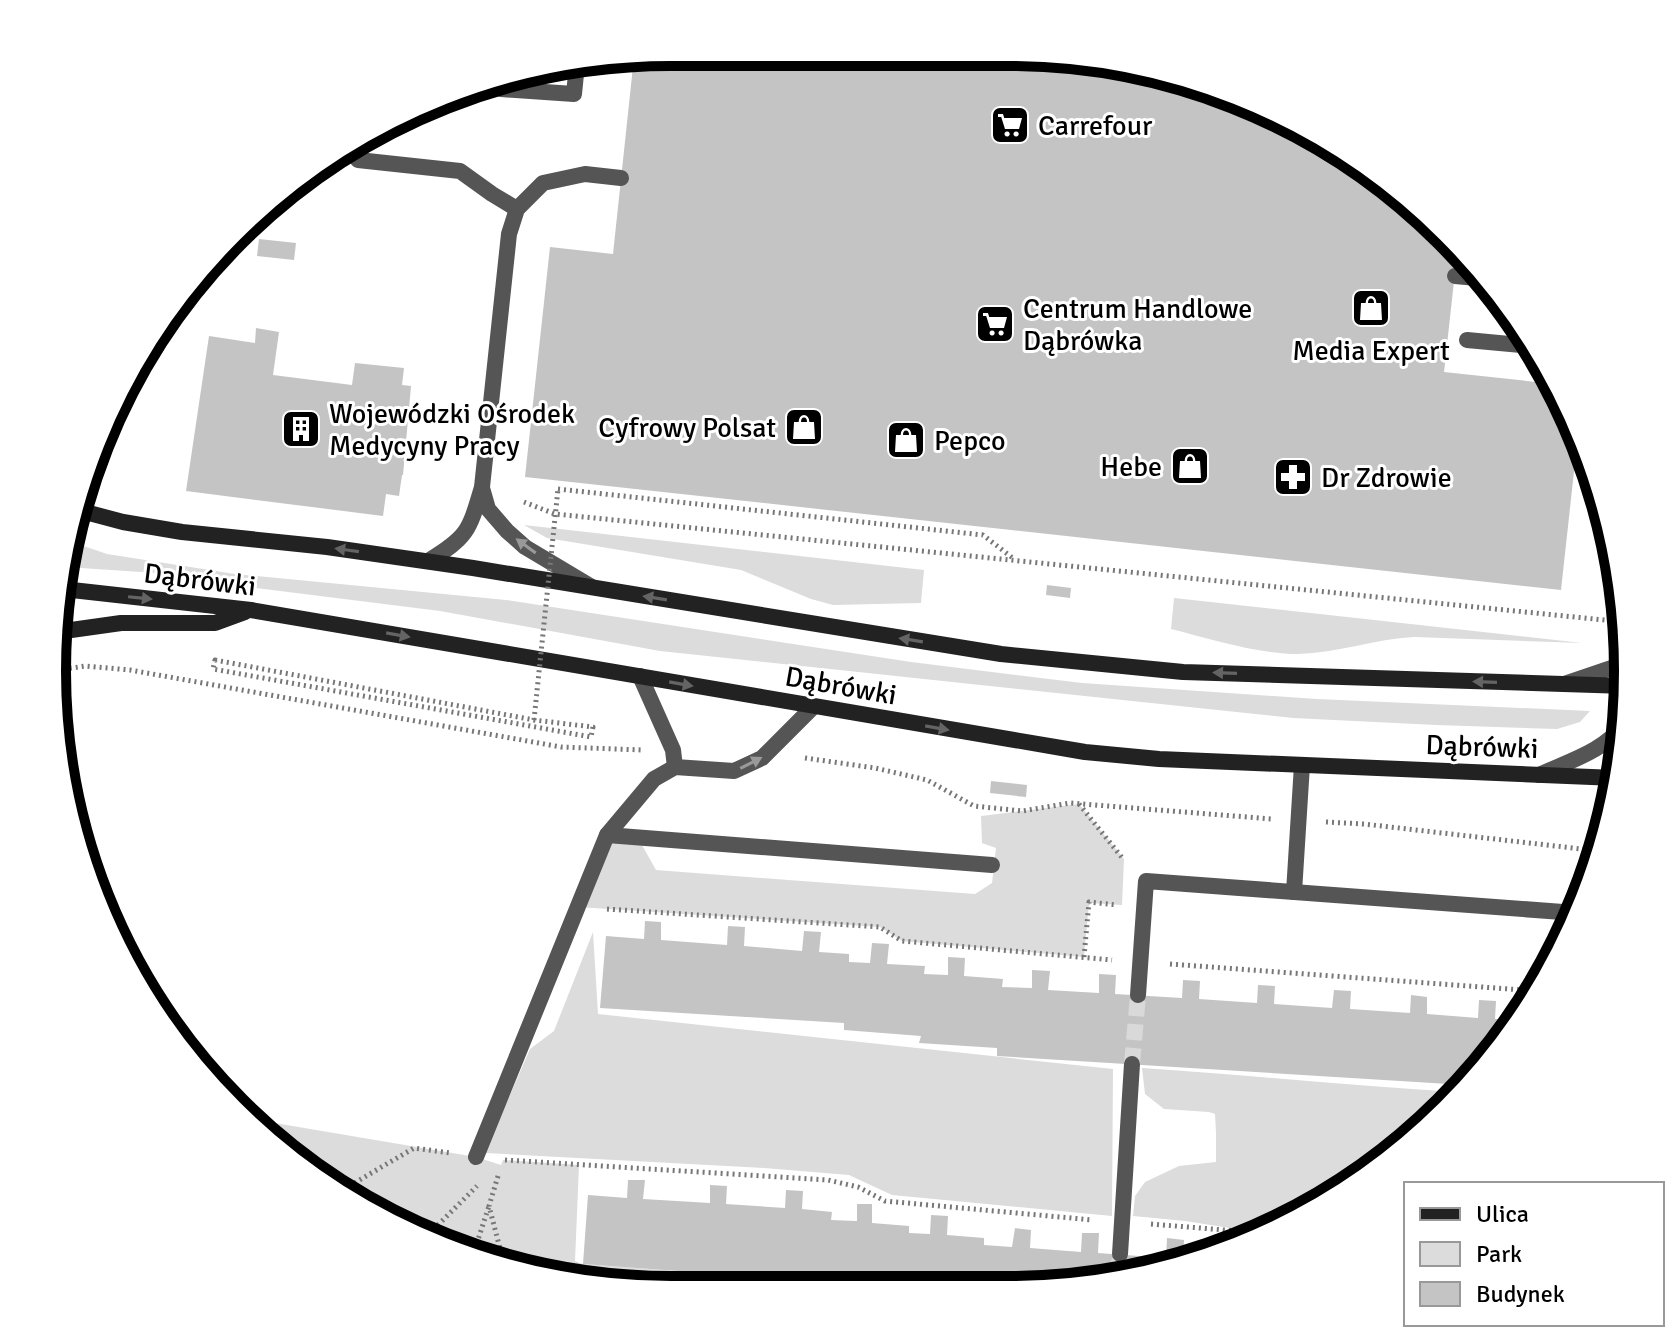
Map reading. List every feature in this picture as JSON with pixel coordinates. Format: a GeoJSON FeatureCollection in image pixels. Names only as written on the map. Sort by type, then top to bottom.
{"type":"FeatureCollection","features":[{"type":"Feature","properties":{"kind":"main road","name":"Dąbrówki"},"geometry":{"type":"LineString","coordinates":[[87,513],[182,532],[428,561],[972,649],[1092,663],[1183,672],[1614,686]]}},
{"type":"Feature","properties":{"kind":"main road","name":"Dąbrówki"},"geometry":{"type":"LineString","coordinates":[[71,590],[251,610],[1085,752],[1159,759],[1604,778]]}},
{"type":"Feature","properties":{"kind":"main road"},"geometry":{"type":"LineString","coordinates":[[67,631],[121,623],[215,623],[251,610]]}},
{"type":"Feature","properties":{"kind":"street"},"geometry":{"type":"LineString","coordinates":[[506,89],[574,94],[576,74]]}},
{"type":"Feature","properties":{"kind":"street"},"geometry":{"type":"LineString","coordinates":[[358,160],[460,171],[517,209]]}},
{"type":"Feature","properties":{"kind":"street"},"geometry":{"type":"LineString","coordinates":[[428,561],[463,538],[482,487],[509,234],[517,209],[543,183],[585,174],[621,178]]}},
{"type":"Feature","properties":{"kind":"street"},"geometry":{"type":"LineString","coordinates":[[1455,276],[1468,277]]}},
{"type":"Feature","properties":{"kind":"street"},"geometry":{"type":"LineString","coordinates":[[1467,340],[1518,345]]}},
{"type":"Feature","properties":{"kind":"street","name":"Dąbrówki"},"geometry":{"type":"LineString","coordinates":[[482,487],[488,509],[507,531],[525,547],[592,587]]}},
{"type":"Feature","properties":{"kind":"street","name":"Dąbrówki"},"geometry":{"type":"LineString","coordinates":[[1563,684],[1614,667]]}},
{"type":"Feature","properties":{"kind":"street"},"geometry":{"type":"LineString","coordinates":[[640,676],[674,758]]}},
{"type":"Feature","properties":{"kind":"street"},"geometry":{"type":"LineString","coordinates":[[674,758],[734,771],[762,758],[813,707]]}},
{"type":"Feature","properties":{"kind":"street"},"geometry":{"type":"LineString","coordinates":[[1539,775],[1596,750],[1610,738]]}},
{"type":"Feature","properties":{"kind":"street"},"geometry":{"type":"LineString","coordinates":[[476,1157],[607,835],[674,758]]}},
{"type":"Feature","properties":{"kind":"street"},"geometry":{"type":"LineString","coordinates":[[1294,892],[1302,765]]}},
{"type":"Feature","properties":{"kind":"street"},"geometry":{"type":"LineString","coordinates":[[607,835],[992,865]]}},
{"type":"Feature","properties":{"kind":"street"},"geometry":{"type":"LineString","coordinates":[[1138,995],[1146,881],[1564,912]]}},
{"type":"Feature","properties":{"kind":"street"},"geometry":{"type":"LineString","coordinates":[[1120,1254],[1132,1064]]}},
{"type":"Feature","properties":{"kind":"path"},"geometry":{"type":"LineString","coordinates":[[482,487],[555,514],[1612,621]]}},
{"type":"Feature","properties":{"kind":"path"},"geometry":{"type":"LineString","coordinates":[[535,724],[558,489],[983,535],[1016,561]]}},
{"type":"Feature","properties":{"kind":"path"},"geometry":{"type":"LineString","coordinates":[[535,724],[215,660],[213,669],[535,724],[593,727],[591,737],[535,724]]}},
{"type":"Feature","properties":{"kind":"path"},"geometry":{"type":"LineString","coordinates":[[66,669],[85,666],[130,670],[561,747],[674,758]]}},
{"type":"Feature","properties":{"kind":"path"},"geometry":{"type":"LineString","coordinates":[[561,747],[566,733]]}},
{"type":"Feature","properties":{"kind":"path"},"geometry":{"type":"LineString","coordinates":[[762,758],[811,758],[875,768],[927,780],[974,806],[1022,811],[1070,803],[1218,816],[1364,824],[1587,850]]}},
{"type":"Feature","properties":{"kind":"path"},"geometry":{"type":"LineString","coordinates":[[1079,804],[1124,859],[1124,874]]}},
{"type":"Feature","properties":{"kind":"path"},"geometry":{"type":"LineString","coordinates":[[1084,957],[1089,902],[1122,905]]}},
{"type":"Feature","properties":{"kind":"path"},"geometry":{"type":"LineString","coordinates":[[578,907],[880,927],[902,941],[1523,990]]}},
{"type":"Feature","properties":{"kind":"path"},"geometry":{"type":"LineString","coordinates":[[352,1185],[414,1148]]}},
{"type":"Feature","properties":{"kind":"path"},"geometry":{"type":"LineString","coordinates":[[503,1160],[828,1180],[858,1187],[885,1201],[1238,1231]]}},
{"type":"Feature","properties":{"kind":"path"},"geometry":{"type":"LineString","coordinates":[[435,1228],[481,1183]]}},
{"type":"Feature","properties":{"kind":"path"},"geometry":{"type":"LineString","coordinates":[[477,1244],[489,1206]]}},
{"type":"Feature","properties":{"kind":"green space"},"geometry":{"type":"Polygon","coordinates":[[[524,525],[924,570],[921,603],[833,605],[741,570],[547,538],[524,525]]]}},
{"type":"Feature","properties":{"kind":"green space"},"geometry":{"type":"Polygon","coordinates":[[[80,545],[107,554],[235,574],[506,600],[911,662],[1082,683],[1317,699],[1590,711],[1580,722],[1557,729],[1293,718],[660,651],[440,611],[156,573],[75,568],[80,545]]]}},
{"type":"Feature","properties":{"kind":"green space"},"geometry":{"type":"Polygon","coordinates":[[[1174,598],[1582,643],[1414,637],[1313,653],[1266,652],[1171,629],[1174,598]]]}},
{"type":"Feature","properties":{"kind":"green space"},"geometry":{"type":"Polygon","coordinates":[[[1079,804],[1124,859],[1122,905],[1089,903],[1084,957],[902,941],[880,927],[578,907],[607,835],[638,838],[656,870],[975,894],[992,883],[996,848],[982,843],[981,816],[1079,804]]]}},
{"type":"Feature","properties":{"kind":"green space"},"geometry":{"type":"Polygon","coordinates":[[[593,932],[598,1014],[1113,1069],[1112,1216],[892,1195],[849,1175],[485,1153],[530,1049],[554,1031],[593,932]]]}},
{"type":"Feature","properties":{"kind":"green space"},"geometry":{"type":"Polygon","coordinates":[[[1142,1068],[1444,1091],[1408,1126],[1345,1174],[1277,1214],[1241,1230],[1133,1216],[1135,1196],[1145,1182],[1179,1166],[1216,1162],[1215,1114],[1164,1109],[1145,1094],[1142,1068]]]}},
{"type":"Feature","properties":{"kind":"green space"},"geometry":{"type":"Polygon","coordinates":[[[267,1122],[476,1157],[501,1165],[503,1160],[579,1165],[575,1261],[745,1276],[631,1275],[592,1271],[477,1244],[403,1214],[368,1195],[303,1151],[267,1122]]]}},
{"type":"Feature","properties":{"kind":"building","name":"Centrum Handlowe Dąbrówka"},"geometry":{"type":"Polygon","coordinates":[[[633,67],[1049,67],[1127,78],[1203,98],[1277,128],[1345,168],[1408,216],[1456,263],[1444,372],[1541,382],[1575,459],[1561,590],[525,477],[550,247],[613,254],[633,67]]]}},
{"type":"Feature","properties":{"kind":"building"},"geometry":{"type":"Polygon","coordinates":[[[259,239],[296,243],[294,260],[257,256],[259,239]]]}},
{"type":"Feature","properties":{"kind":"building","name":"Wojewódzki Ośrodek Medycyny Pracy"},"geometry":{"type":"Polygon","coordinates":[[[256,328],[279,332],[273,375],[352,385],[355,363],[404,368],[402,385],[411,386],[403,475],[399,496],[386,494],[383,516],[186,491],[209,336],[255,343],[256,328]]]}},
{"type":"Feature","properties":{"kind":"building"},"geometry":{"type":"Polygon","coordinates":[[[1047,585],[1071,588],[1070,598],[1046,595],[1047,585]]]}},
{"type":"Feature","properties":{"kind":"building"},"geometry":{"type":"Polygon","coordinates":[[[991,781],[1027,785],[1026,797],[990,793],[991,781]]]}},
{"type":"Feature","properties":{"kind":"building"},"geometry":{"type":"Polygon","coordinates":[[[645,921],[661,922],[661,940],[727,945],[728,926],[745,927],[744,946],[802,951],[804,931],[821,932],[819,952],[849,954],[849,962],[870,963],[872,943],[889,944],[887,964],[925,966],[924,974],[948,975],[948,957],[965,958],[964,976],[1003,979],[1002,987],[1032,988],[1032,970],[1050,971],[1048,990],[1099,993],[1099,974],[1116,975],[1115,994],[1182,998],[1183,980],[1200,981],[1199,999],[1257,1003],[1258,985],[1275,986],[1274,1004],[1332,1008],[1334,990],[1351,991],[1350,1009],[1410,1013],[1411,995],[1427,997],[1427,1014],[1478,1018],[1479,1000],[1496,1001],[1495,1019],[1503,1019],[1451,1084],[997,1056],[997,1048],[919,1043],[921,1036],[844,1030],[844,1023],[600,1008],[606,936],[644,939],[645,921]]]}},
{"type":"Feature","properties":{"kind":"building"},"geometry":{"type":"Polygon","coordinates":[[[628,1180],[645,1180],[643,1199],[710,1203],[710,1185],[727,1186],[726,1204],[785,1208],[786,1190],[803,1191],[802,1209],[832,1212],[831,1220],[857,1221],[857,1204],[872,1204],[872,1223],[909,1226],[909,1233],[930,1234],[931,1215],[948,1216],[947,1235],[984,1238],[984,1245],[1012,1247],[1015,1228],[1031,1230],[1030,1248],[1081,1252],[1082,1233],[1099,1233],[1098,1253],[1156,1257],[1088,1271],[1009,1276],[745,1276],[583,1264],[588,1195],[627,1198],[628,1180]]]}},
{"type":"Feature","properties":{"kind":"building"},"geometry":{"type":"Polygon","coordinates":[[[1167,1238],[1184,1240],[1183,1250],[1166,1255],[1167,1238]]]}},
{"type":"Feature","properties":{"kind":"tunnel"},"geometry":{"type":"LineString","coordinates":[[1132,1064],[1138,995]]}},
{"type":"Feature","properties":{"kind":"tunnel"},"geometry":{"type":"LineString","coordinates":[[1119,1265],[1120,1254]]}},
{"type":"Feature","properties":{"kind":"place","name":"Carrefour"},"geometry":{"type":"Point","coordinates":[1010,125]}},
{"type":"Feature","properties":{"kind":"place","name":"Media Expert"},"geometry":{"type":"Point","coordinates":[1371,308]}},
{"type":"Feature","properties":{"kind":"place","name":"Centrum Handlowe Dąbrówka"},"geometry":{"type":"Point","coordinates":[995,324]}},
{"type":"Feature","properties":{"kind":"place","name":"Cyfrowy Polsat"},"geometry":{"type":"Point","coordinates":[804,427]}},
{"type":"Feature","properties":{"kind":"place","name":"Wojewódzki Ośrodek Medycyny Pracy"},"geometry":{"type":"Point","coordinates":[301,429]}},
{"type":"Feature","properties":{"kind":"place","name":"Pepco"},"geometry":{"type":"Point","coordinates":[906,440]}},
{"type":"Feature","properties":{"kind":"place","name":"Hebe"},"geometry":{"type":"Point","coordinates":[1190,466]}},
{"type":"Feature","properties":{"kind":"place","name":"Dr Zdrowie"},"geometry":{"type":"Point","coordinates":[1293,477]}}]}
